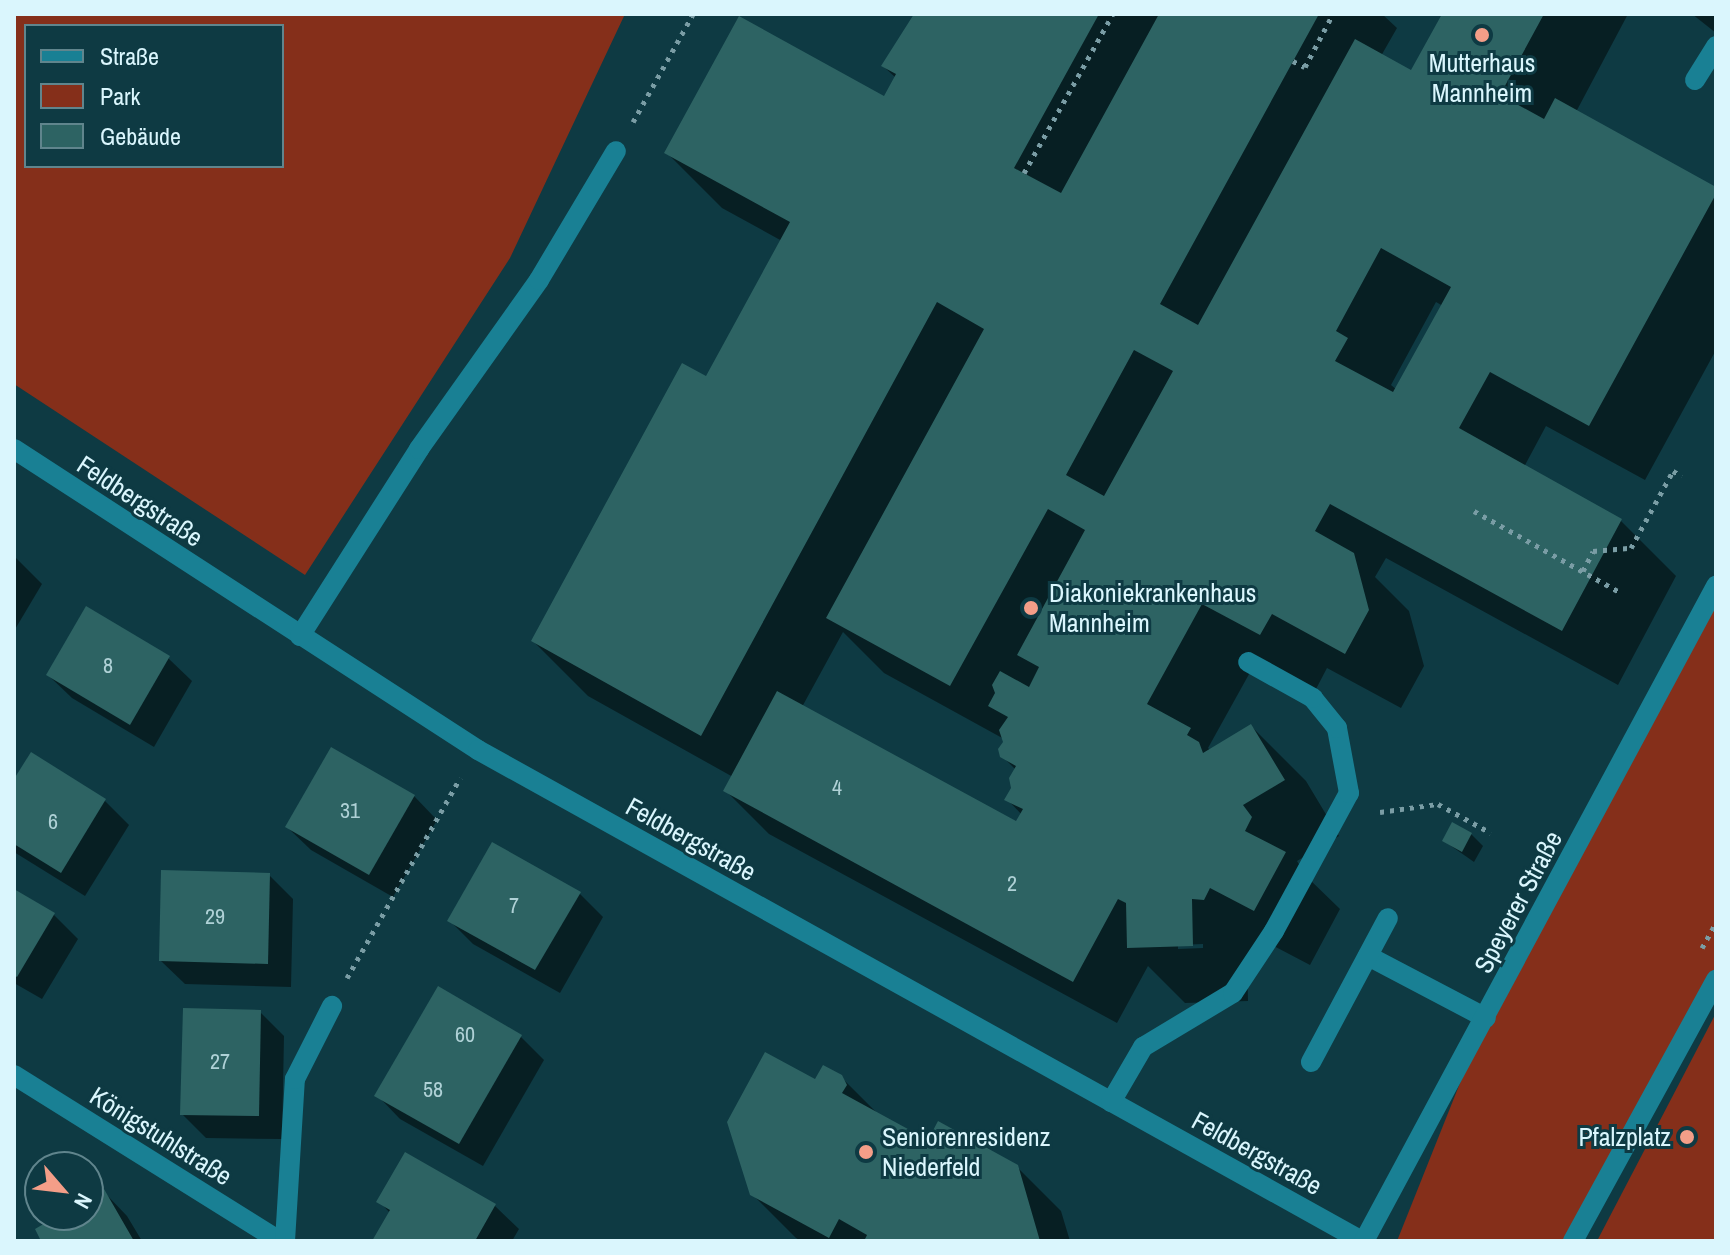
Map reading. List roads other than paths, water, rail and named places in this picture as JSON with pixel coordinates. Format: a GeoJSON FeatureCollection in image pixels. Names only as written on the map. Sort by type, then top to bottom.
{"type":"FeatureCollection","features":[{"type":"Feature","properties":{"kind":"street"},"geometry":{"type":"LineString","coordinates":[[1695,80],[1716,46]]}},
{"type":"Feature","properties":{"kind":"street"},"geometry":{"type":"LineString","coordinates":[[300,636],[419,449],[539,280],[616,151]]}},
{"type":"Feature","properties":{"kind":"street","name":"Feldbergstraße"},"geometry":{"type":"LineString","coordinates":[[14,449],[478,750],[1363,1241]]}},
{"type":"Feature","properties":{"kind":"street","name":"Speyerer Straße"},"geometry":{"type":"LineString","coordinates":[[1363,1241],[1486,1018],[1716,586]]}},
{"type":"Feature","properties":{"kind":"street"},"geometry":{"type":"LineString","coordinates":[[1111,1102],[1143,1047],[1233,993],[1274,931],[1349,793],[1337,728],[1313,698],[1248,662]]}},
{"type":"Feature","properties":{"kind":"street"},"geometry":{"type":"LineString","coordinates":[[1311,1062],[1388,918]]}},
{"type":"Feature","properties":{"kind":"street"},"geometry":{"type":"LineString","coordinates":[[1368,956],[1486,1018]]}},
{"type":"Feature","properties":{"kind":"street"},"geometry":{"type":"LineString","coordinates":[[1573,1241],[1716,980]]}},
{"type":"Feature","properties":{"kind":"street"},"geometry":{"type":"LineString","coordinates":[[283,1241],[295,1079],[332,1006]]}},
{"type":"Feature","properties":{"kind":"street","name":"Königstuhlstraße"},"geometry":{"type":"LineString","coordinates":[[14,1075],[283,1241]]}},
{"type":"Feature","properties":{"kind":"place","name":"Mutterhaus Mannheim"},"geometry":{"type":"Point","coordinates":[1482,35]}},
{"type":"Feature","properties":{"kind":"place","name":"Diakoniekrankenhaus Mannheim"},"geometry":{"type":"Point","coordinates":[1031,608]}},
{"type":"Feature","properties":{"kind":"place","name":"Pfalzplatz"},"geometry":{"type":"Point","coordinates":[1687,1137]}},
{"type":"Feature","properties":{"kind":"place","name":"Seniorenresidenz Niederfeld"},"geometry":{"type":"Point","coordinates":[866,1152]}}]}
